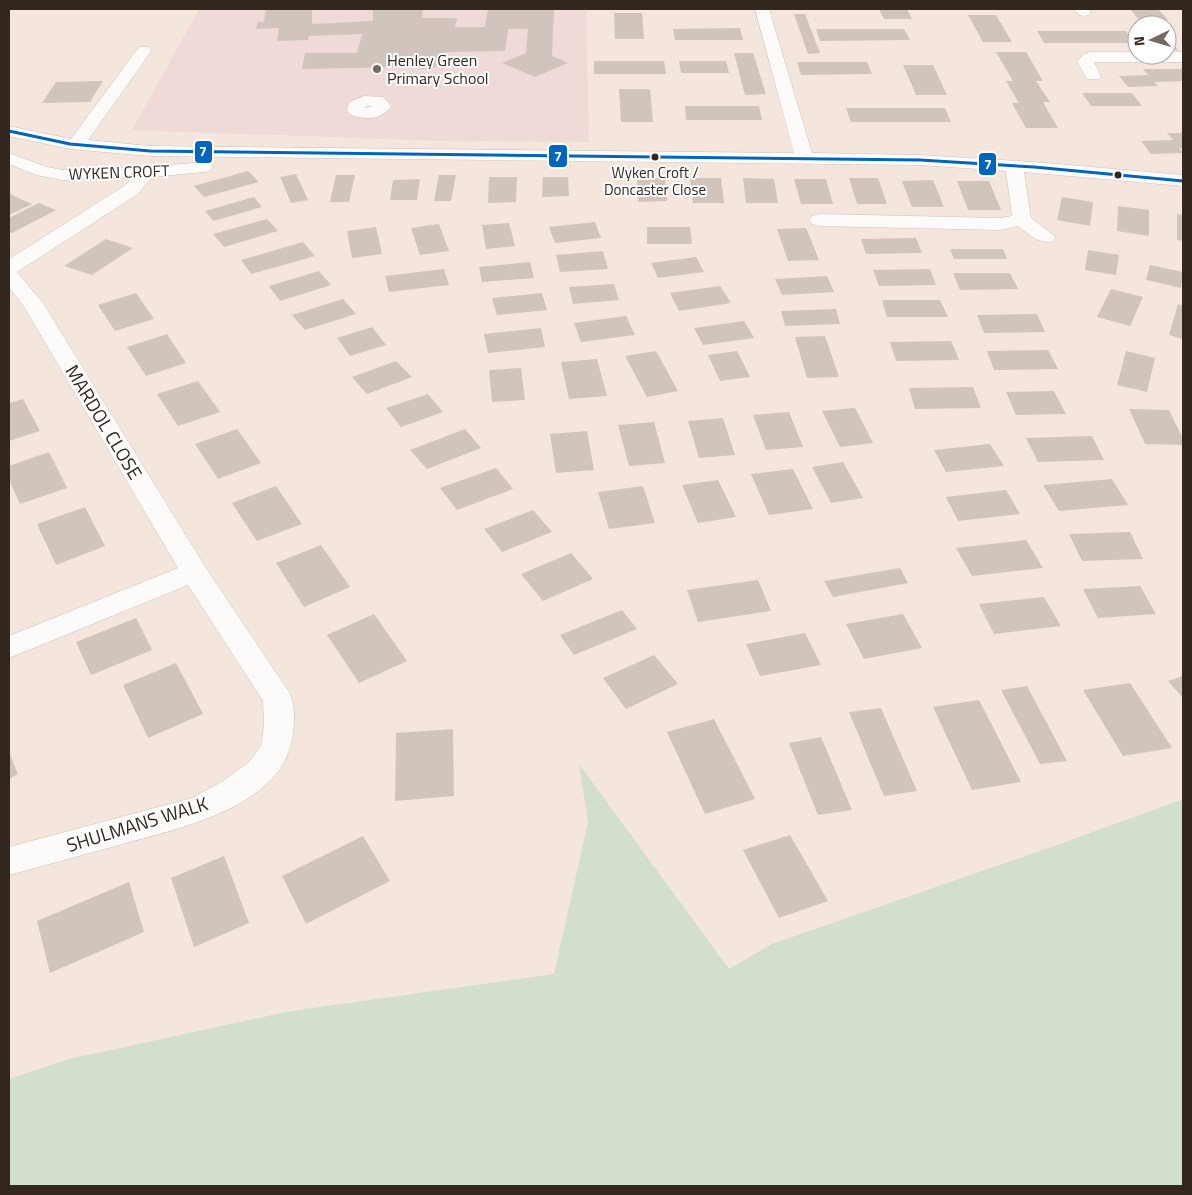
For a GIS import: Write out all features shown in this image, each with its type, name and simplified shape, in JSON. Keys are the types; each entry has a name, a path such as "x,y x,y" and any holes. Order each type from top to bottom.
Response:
{"street":[{"path":"762,9 804,157"},
{"path":"76,144 144,50"},
{"path":"1093,76 1085,62 1090,57 1183,57"},
{"name":"WYKEN CROFT","path":"9,131 32,138 76,144 150,151 226,153 365,121 804,157 920,160 1014,166 1183,181"},
{"name":"WYKEN CROFT","path":"9,158 42,171 62,175 199,168 218,162 226,153"},
{"path":"1014,166 1022,220"},
{"path":"9,268 131,190 147,172"},
{"path":"819,220 1000,224 1022,220 1046,237"},
{"name":"MARDOL CLOSE","path":"9,275 32,303 194,572 278,700 279,724 276,749"},
{"path":"9,647 194,572"},
{"name":"SHULMANS WALK","path":"9,861 200,809 234,790 260,771 276,749"}],"shaded area":[{"name":"Henley Green Primary School","path":"199,9 586,9 589,142 443,141 132,130"}],"green space":[{"path":"579,764 729,969 772,944 1060,844 1183,799 1183,1186 9,1186 9,1079 69,1059 291,1011 554,974 588,822"}],"building":[{"path":"266,9 312,9 312,24 373,21 373,9 423,9 422,18 457,18 455,27 485,27 488,9 554,9 552,56 568,63 535,77 502,63 526,53 528,29 508,29 505,51 445,52 443,61 432,69 421,69 412,64 402,65 401,67 302,69 305,53 357,53 362,34 309,36 308,40 277,41 279,28 256,29 258,22 264,22"},
{"path":"879,9 907,9 912,19 884,19"},
{"path":"1130,9 1158,9 1163,15 1135,15"},
{"path":"614,13 642,13 644,39 615,39"},
{"path":"794,14 805,14 820,53 808,54"},
{"path":"968,15 996,15 1012,42 983,42"},
{"path":"740,28 743,40 675,40 673,29"},
{"path":"816,29 904,29 910,40 820,41"},
{"path":"1037,31 1127,32 1127,43 1044,43"},
{"path":"996,52 1026,52 1043,81 1036,81 1050,102 1043,102 1058,128 1026,128 1012,103 1019,103 1006,81 1013,81"},
{"path":"734,53 753,53 766,94 745,95"},
{"path":"594,61 664,61 666,74 594,74"},
{"path":"679,61 726,61 729,73 681,73"},
{"path":"797,62 867,62 872,74 801,75"},
{"path":"903,65 933,65 947,95 916,95"},
{"path":"1143,69 1183,69 1183,81 1154,82 1158,86 1128,87 1119,76 1148,75"},
{"path":"103,81 90,102 42,103 56,82"},
{"path":"619,89 650,89 653,122 621,122"},
{"path":"1082,93 1132,93 1142,106 1091,106"},
{"path":"685,106 759,106 762,120 686,120"},
{"path":"846,108 945,108 951,122 851,122"},
{"path":"1167,133 1183,133 1183,148 1179,148 1183,153 1151,154 1141,141 1173,140"},
{"path":"248,171 259,182 204,197 194,186"},
{"path":"296,174 308,200 291,203 280,177"},
{"path":"336,175 355,175 349,202 330,202"},
{"path":"439,175 456,175 451,201 434,201"},
{"path":"489,177 517,177 516,202 488,203"},
{"path":"543,177 568,177 569,196 542,197"},
{"path":"637,178 665,178 667,201 638,202"},
{"path":"690,178 721,178 724,203 693,203"},
{"path":"743,178 774,179 778,203 746,203"},
{"path":"849,178 878,178 887,204 857,204"},
{"path":"420,179 417,200 390,200 393,180"},
{"path":"794,179 826,179 833,204 801,204"},
{"path":"933,180 944,207 912,207 902,181"},
{"path":"957,181 989,181 1001,210 968,210"},
{"path":"9,193 16,197 32,204 9,215"},
{"path":"254,197 262,207 213,221 205,211"},
{"path":"1062,197 1093,202 1090,226 1057,220"},
{"path":"39,203 56,210 12,233 9,232 9,218"},
{"path":"1118,206 1149,210 1149,236 1117,231"},
{"path":"1177,214 1183,215 1183,241 1177,240"},
{"path":"267,219 278,231 224,247 213,234"},
{"path":"595,222 601,238 555,243 549,227"},
{"path":"509,223 515,246 486,249 482,225"},
{"path":"439,224 449,251 420,255 411,228"},
{"path":"376,227 382,254 352,258 347,231"},
{"path":"647,227 690,227 692,244 647,244"},
{"path":"806,228 819,260 788,261 777,229"},
{"path":"916,238 922,253 866,254 861,239"},
{"path":"106,239 133,248 92,275 64,266"},
{"path":"303,242 315,256 251,274 241,260"},
{"path":"950,249 1003,249 1007,259 954,259"},
{"path":"1088,250 1119,255 1116,275 1085,270"},
{"path":"603,251 608,269 560,272 556,255"},
{"path":"696,257 704,272 658,278 651,263"},
{"path":"530,262 534,278 482,282 479,267"},
{"path":"1150,265 1183,272 1181,288 1146,280"},
{"path":"444,269 449,285 389,292 385,276"},
{"path":"930,269 936,285 879,286 873,270"},
{"path":"319,271 331,285 280,301 269,286"},
{"path":"953,273 1010,273 1018,289 960,290"},
{"path":"827,276 834,292 782,295 775,279"},
{"path":"614,284 619,300 573,304 569,287"},
{"path":"720,286 731,303 679,311 670,293"},
{"path":"1111,289 1143,297 1130,326 1097,317"},
{"path":"136,293 154,319 115,331 98,305"},
{"path":"542,293 547,310 497,315 492,298"},
{"path":"343,299 356,314 305,330 292,315"},
{"path":"882,300 940,300 948,317 887,317"},
{"path":"1178,304 1183,306 1183,339 1169,335"},
{"path":"836,309 840,324 785,326 781,311"},
{"path":"1037,314 1045,332 984,333 977,315"},
{"path":"626,316 635,335 581,342 574,323"},
{"path":"744,321 754,338 703,345 694,328"},
{"path":"372,327 386,345 350,356 337,338"},
{"path":"541,328 545,347 488,353 484,334"},
{"path":"167,334 186,363 146,376 127,347"},
{"path":"825,336 839,377 807,378 795,337"},
{"path":"951,341 959,360 896,361 890,342"},
{"path":"1048,350 1058,369 994,370 987,351"},
{"path":"656,351 678,391 647,397 625,356"},
{"path":"737,351 750,377 720,381 708,355"},
{"path":"1126,351 1155,358 1147,392 1117,385"},
{"path":"597,359 607,396 569,399 561,362"},
{"path":"396,361 412,377 367,394 352,377"},
{"path":"521,368 525,400 492,402 489,370"},
{"path":"198,381 220,412 178,426 157,394"},
{"path":"973,387 981,408 915,409 909,388"},
{"path":"1054,391 1066,414 1016,415 1006,392"},
{"path":"428,394 443,412 401,427 386,408"},
{"path":"23,399 40,431 9,441 9,403"},
{"path":"855,408 873,443 840,447 822,411"},
{"path":"1129,409 1169,410 1183,439 1183,445 1145,444"},
{"path":"789,412 803,447 766,450 753,415"},
{"path":"723,418 735,455 699,458 688,421"},
{"path":"654,422 665,463 629,466 618,425"},
{"path":"237,429 261,463 218,479 195,444"},
{"path":"465,429 481,448 427,469 410,450"},
{"path":"587,431 594,470 556,473 550,434"},
{"path":"1092,436 1104,460 1038,462 1026,438"},
{"path":"990,444 1004,466 946,472 934,450"},
{"path":"49,452 67,488 20,504 9,479 9,466"},
{"path":"843,462 863,498 831,503 812,467"},
{"path":"496,468 513,489 457,510 440,488"},
{"path":"793,469 813,509 769,515 751,474"},
{"path":"1112,479 1128,505 1059,511 1043,485"},
{"path":"718,480 736,517 698,523 682,485"},
{"path":"276,486 302,524 257,541 232,503"},
{"path":"643,486 655,523 609,529 598,492"},
{"path":"1006,490 1020,514 958,521 946,497"},
{"path":"85,507 105,546 56,565 37,524"},
{"path":"533,510 552,532 502,552 484,529"},
{"path":"1130,532 1143,559 1082,561 1069,534"},
{"path":"1026,540 1043,568 972,576 956,548"},
{"path":"321,545 350,587 304,607 276,563"},
{"path":"571,553 593,579 543,601 521,574"},
{"path":"900,568 908,583 833,597 824,581"},
{"path":"758,580 771,611 698,622 687,590"},
{"path":"1140,586 1156,614 1098,618 1083,589"},
{"path":"1044,597 1061,626 994,634 979,604"},
{"path":"622,610 637,629 574,655 560,635"},
{"path":"374,614 407,661 359,683 327,635"},
{"path":"903,614 922,648 864,659 846,624"},
{"path":"136,618 152,650 91,675 76,642"},
{"path":"805,633 821,665 760,676 746,644"},
{"path":"654,655 678,684 626,709 603,678"},
{"path":"176,663 203,714 148,738 123,685"},
{"path":"1183,676 1183,698 1168,681"},
{"path":"1130,683 1172,748 1123,756 1083,690"},
{"path":"1027,686 1067,761 1040,764 1001,690"},
{"path":"979,700 1021,782 972,790 933,707"},
{"path":"881,708 917,791 884,796 849,712"},
{"path":"714,719 755,799 705,814 667,732"},
{"path":"453,729 454,796 395,801 396,733"},
{"path":"821,737 852,810 818,815 789,743"},
{"path":"9,752 18,774 9,779"},
{"path":"790,835 828,901 779,918 743,850"},
{"path":"363,836 390,881 306,924 282,876"},
{"path":"224,856 249,923 194,947 171,878"},
{"path":"129,882 144,932 50,973 37,921"}],"transit line":[{"name":"7","path":"9,131 70,144 150,151 920,160 1034,167 1183,181"}],"place":[{"name":"Henley Green Primary School","path":"377,69"},
{"name":"Wyken Croft / Doncaster Close","path":"655,157"}]}
